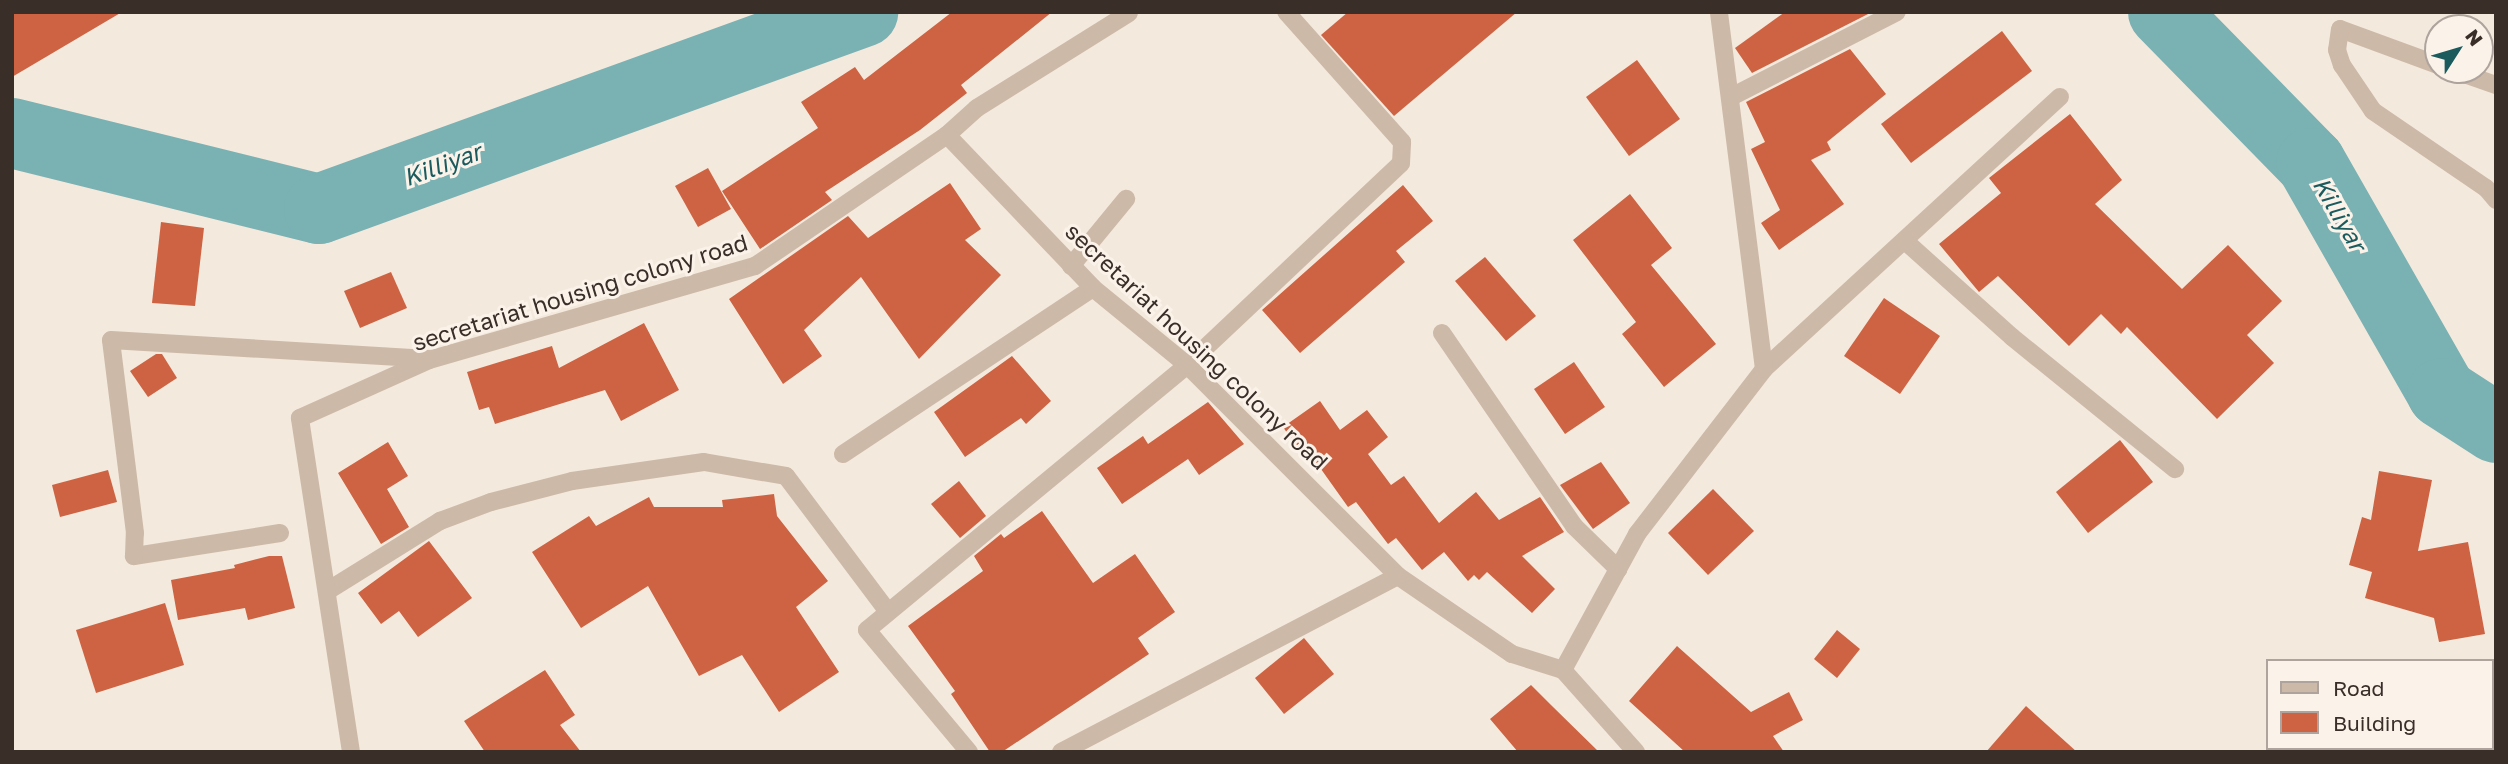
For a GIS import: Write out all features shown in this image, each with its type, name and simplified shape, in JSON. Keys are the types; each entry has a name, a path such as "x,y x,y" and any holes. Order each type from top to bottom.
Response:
{"street":[{"path":"970,752 867,630 1187,365 1401,163 1402,142 1286,12"},
{"path":"1719,12 1764,369"},
{"path":"1731,97 1897,12"},
{"path":"947,135 977,108 1129,13"},
{"path":"2424,60 2340,29 2337,50 2342,65 2373,111 2486,188 2496,200"},
{"path":"1636,752 1563,670 1637,534 1764,369 2060,97"},
{"name":"secretariat housing colony road","path":"351,752 329,590 300,418 429,359 755,267 947,135 1093,288 1187,365 1398,576 1512,654 1563,670"},
{"path":"1071,266 1126,199"},
{"path":"1905,241 2012,337 2175,469"},
{"path":"843,454 1093,288"},
{"path":"1442,333 1573,526 1618,569"},
{"path":"280,533 134,556 135,533 111,340 429,359"},
{"path":"329,590 440,521 491,502 572,481 704,463 786,476 888,612"},
{"path":"1061,752 1398,576"}],"building":[{"path":"12,12 122,12 12,77"},
{"path":"952,12 1052,12 961,85 967,93 920,130 825,192 832,200 760,249 722,191 818,128 801,102 855,67 864,80"},
{"path":"1348,12 1517,12 1394,116 1321,35"},
{"path":"1785,12 1872,12 1752,73 1735,48"},
{"path":"2002,31 2032,71 1911,163 1881,124"},
{"path":"1850,49 1886,94 1827,142 1831,150 1811,160 1844,204 1779,250 1761,223 1780,210 1751,149 1765,142 1746,102"},
{"path":"1637,60 1680,119 1629,156 1586,97"},
{"path":"2070,114 2122,180 2095,204 2182,289 2228,245 2282,301 2247,335 2274,363 2217,419 2127,327 2121,334 2101,314 2069,346 1998,276 1979,292 1939,244 2001,193 1989,178"},
{"path":"708,168 731,209 698,227 675,186"},
{"path":"950,183 981,229 965,240 1001,275 919,359 861,277 804,330 822,356 783,384 729,299 848,216 868,238"},
{"path":"1403,185 1433,221 1396,251 1405,262 1300,353 1262,310"},
{"path":"1630,194 1672,248 1651,265 1716,344 1664,387 1622,334 1636,322 1573,240"},
{"path":"161,222 204,228 195,306 152,303"},
{"path":"1485,257 1536,316 1506,341 1455,281"},
{"path":"391,272 407,308 360,328 344,291"},
{"path":"1884,298 1940,336 1900,394 1844,356"},
{"path":"644,323 679,390 621,421 605,390 495,424 489,407 479,410 467,372 552,346 559,368"},
{"path":"156,354 162,354 177,378 148,397 130,371"},
{"path":"1012,356 1051,401 1026,424 1021,418 965,457 934,412"},
{"path":"1574,362 1605,407 1565,434 1534,389"},
{"path":"1320,401 1340,430 1367,410 1388,437 1368,454 1391,485 1404,476 1439,523 1476,492 1499,520 1540,497 1564,532 1522,556 1555,589 1532,613 1487,572 1479,580 1474,575 1468,581 1444,552 1422,570 1396,538 1388,544 1356,502 1348,507 1311,455 1305,459 1283,427"},
{"path":"1208,402 1244,444 1199,475 1188,459 1122,504 1097,468 1143,436 1148,444"},
{"path":"2120,440 2153,482 2088,533 2056,492"},
{"path":"388,442 408,476 387,489 409,527 381,544 338,473"},
{"path":"1601,462 1630,503 1593,529 1560,485"},
{"path":"108,470 117,502 60,517 52,485"},
{"path":"2379,471 2432,480 2418,551 2468,542 2485,634 2439,642 2434,618 2365,598 2372,572 2349,565 2362,517 2371,520"},
{"path":"959,481 986,516 960,538 931,504"},
{"path":"1713,489 1754,531 1708,575 1668,533"},
{"path":"774,494 777,516 828,581 796,607 839,672 779,712 742,655 699,676 648,586 581,628 532,552 589,516 596,526 649,497 654,507 723,507 722,500"},
{"path":"1042,511 1093,583 1135,554 1175,612 1138,638 1149,654 1002,752 990,752 951,694 955,691 908,626 983,571 974,556 1001,534 1004,538"},
{"path":"429,541 472,598 418,637 399,611 381,624 358,593"},
{"path":"269,556 282,556 295,608 248,620 245,608 178,620 171,580 235,568 234,565"},
{"path":"165,603 184,665 96,693 76,630"},
{"path":"1837,630 1860,649 1837,678 1814,659"},
{"path":"1304,638 1334,674 1284,714 1255,678"},
{"path":"1677,646 1751,712 1789,692 1803,720 1773,736 1784,752 1685,752 1629,701"},
{"path":"545,670 575,715 560,725 581,752 485,752 464,721"},
{"path":"1531,685 1599,752 1518,752 1490,719"},
{"path":"2026,706 2077,752 1986,752"}],"waterway":[{"name":"Killiyar","path":"12,133 319,209 863,12"},
{"name":"Killiyar","path":"2163,12 2311,163 2442,393 2496,428"}]}
